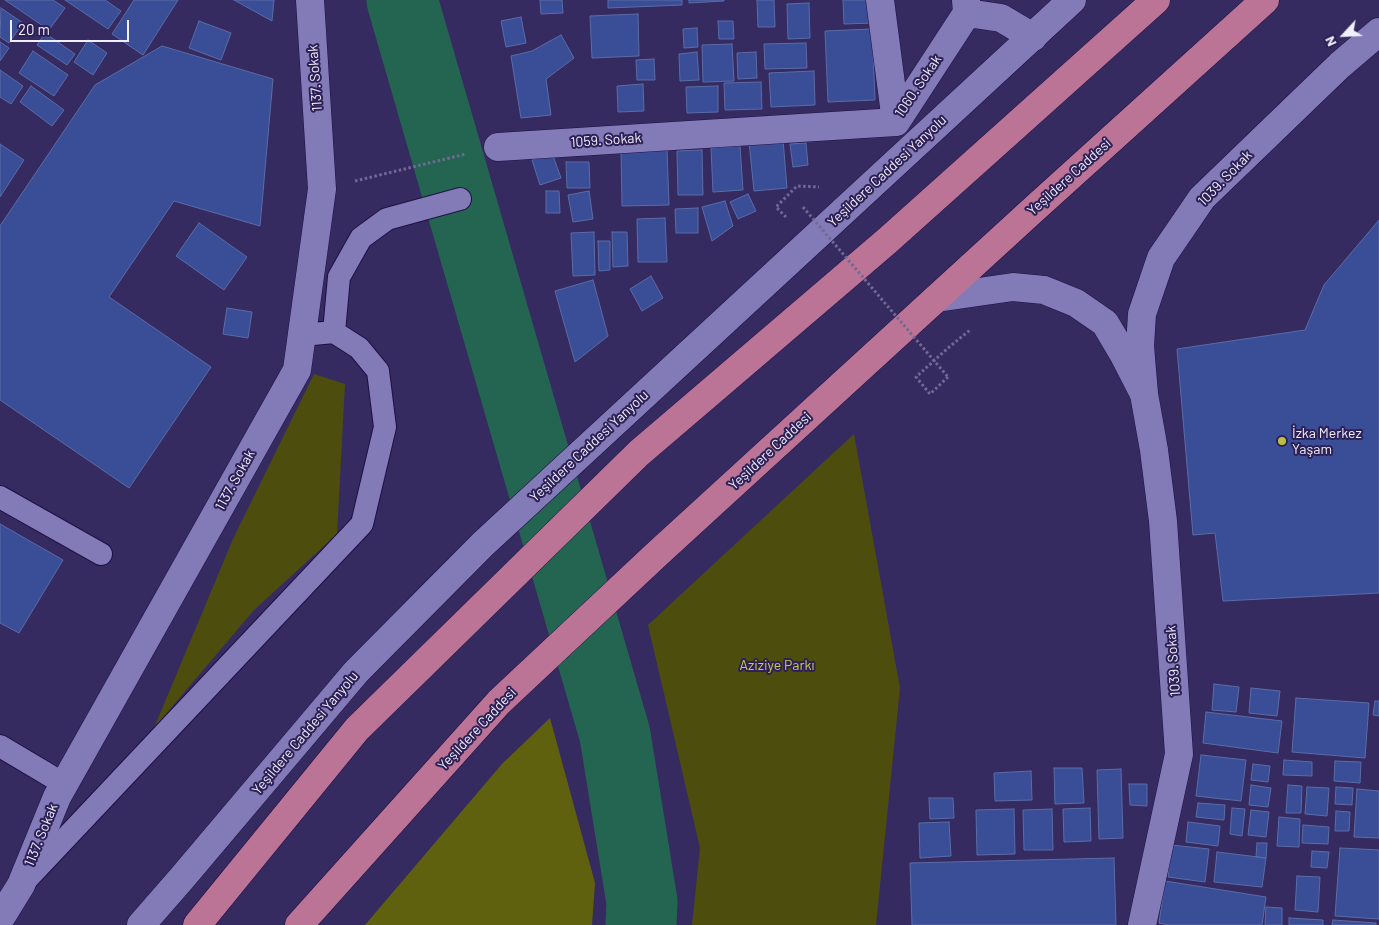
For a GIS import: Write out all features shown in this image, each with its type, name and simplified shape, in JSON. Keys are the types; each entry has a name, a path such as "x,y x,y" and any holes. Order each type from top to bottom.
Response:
{"highway":[{"path":"197,925 357,729 640,453 887,241 1156,0"},
{"name":"Yeşildere Caddesi","path":"300,925 499,702 657,554 1265,0"}],"street":[{"name":"1137. Sokak","path":"0,919 21,885 64,784 297,370 322,190 310,0"},
{"name":"1060. Sokak","path":"880,0 896,122"},
{"name":"Yeşildere Caddesi Yanyolu","path":"141,925 356,672 484,544 1072,0"},
{"name":"1060. Sokak","path":"896,122 966,6"},
{"path":"966,6 1001,18 1033,37"},
{"name":"1039. Sokak","path":"1142,925 1179,754 1163,521 1154,450 1144,394 1140,346 1142,314 1161,258 1202,198 1340,65 1379,32"},
{"name":"1059. Sokak","path":"498,147 896,122"},
{"name":"1039. Sokak","path":"937,298 1013,287 1044,290 1076,303 1105,323 1144,394"},
{"path":"1105,323 1142,314"}],"lane":[{"path":"334,332 339,277 362,238 387,219 460,198"},
{"path":"21,885 362,524 384,427 378,371 359,348 334,332 302,335"},
{"path":"0,497 101,554"},
{"path":"0,746 64,784"}],"path":[{"path":"322,190 498,147"},
{"path":"790,220 776,207 797,186"},
{"path":"803,207 948,377 930,394 916,378 948,348"}],"green space":[{"path":"314,374 345,384 337,534 254,610 154,728 233,539"},
{"name":"Aziziye Parkı","path":"854,434 900,688 876,925 692,925 700,848 648,625"}],"shaded area":[{"path":"550,718 595,883 592,925 365,925 502,764"}],"building":[{"path":"5,0 53,0 65,8 49,30"},
{"path":"65,0 105,0 121,11 108,29"},
{"path":"134,0 178,0 143,55 112,34"},
{"path":"234,0 274,0 272,21"},
{"path":"540,0 562,0 563,13 541,14"},
{"path":"608,0 682,0 682,5 608,8"},
{"path":"689,0 724,0 724,1 689,3"},
{"path":"757,0 774,0 775,27 758,27"},
{"path":"843,0 872,0 873,23 844,24"},
{"path":"809,3 810,38 788,39 787,4"},
{"path":"1,8 23,23 9,43 0,37"},
{"path":"638,14 639,56 592,58 590,16"},
{"path":"521,17 526,43 506,47 501,21"},
{"path":"199,21 231,33 221,60 189,48"},
{"path":"718,21 733,21 734,39 719,39"},
{"path":"697,28 698,47 684,48 683,29"},
{"path":"872,29 875,100 828,102 825,31"},
{"path":"45,33 75,54 67,65 37,45"},
{"path":"561,35 574,58 546,79 551,115 521,118 511,56 532,51"},
{"path":"88,40 107,53 93,75 74,62"},
{"path":"0,42 9,48 0,61"},
{"path":"806,43 807,68 765,69 764,44"},
{"path":"732,44 734,81 703,82 702,45"},
{"path":"162,46 273,79 260,226 174,201 109,297 211,367 129,488 0,400 0,226 95,85"},
{"path":"33,51 68,75 54,96 19,73"},
{"path":"697,52 699,80 680,81 679,54"},
{"path":"756,52 757,78 738,79 737,53"},
{"path":"654,59 655,80 637,80 636,60"},
{"path":"0,70 23,86 11,104 0,97"},
{"path":"814,71 815,105 771,107 769,73"},
{"path":"761,82 762,109 725,110 724,83"},
{"path":"643,84 644,111 618,112 617,86"},
{"path":"31,86 64,110 52,126 20,102"},
{"path":"718,86 718,112 687,113 686,87"},
{"path":"783,139 787,188 754,191 749,142"},
{"path":"806,143 808,165 793,167 790,144"},
{"path":"0,144 24,160 0,197"},
{"path":"740,146 743,190 713,192 711,148"},
{"path":"667,149 669,205 622,206 621,150"},
{"path":"702,150 703,195 678,195 677,151"},
{"path":"552,153 561,178 540,185 532,160"},
{"path":"566,162 589,162 590,188 567,188"},
{"path":"546,191 559,191 560,213 546,213"},
{"path":"589,191 593,219 573,222 568,195"},
{"path":"748,194 756,211 738,219 730,202"},
{"path":"725,201 733,226 712,241 702,207"},
{"path":"698,208 698,233 676,233 675,209"},
{"path":"665,218 667,262 638,262 637,219"},
{"name":"İzka Merkez Yaşam","path":"1379,220 1379,593 1223,601 1215,533 1193,535 1177,349 1305,330 1324,285"},
{"path":"199,223 247,257 224,290 176,256"},
{"path":"594,232 595,275 573,276 571,233"},
{"path":"612,232 627,232 628,266 613,267"},
{"path":"598,241 610,241 610,270 599,271"},
{"path":"651,276 663,298 642,311 630,289"},
{"path":"593,280 608,336 575,362 555,291"},
{"path":"227,308 252,312 248,338 223,334"},
{"path":"0,524 63,560 19,633 0,623"},
{"path":"1214,684 1239,687 1236,712 1212,710"},
{"path":"1251,688 1280,691 1277,716 1249,713"},
{"path":"1296,698 1369,703 1365,758 1292,752"},
{"path":"1375,701 1379,701 1379,716 1373,715"},
{"path":"1206,712 1282,721 1278,753 1203,743"},
{"path":"1201,755 1246,760 1241,801 1196,796"},
{"path":"1284,760 1312,762 1312,776 1283,775"},
{"path":"1335,761 1361,762 1360,783 1334,781"},
{"path":"1253,764 1270,766 1268,782 1251,780"},
{"path":"1054,768 1082,768 1084,803 1055,804"},
{"path":"1121,769 1123,838 1099,839 1097,770"},
{"path":"1031,771 1032,800 995,801 994,773"},
{"path":"1129,784 1147,784 1147,806 1130,805"},
{"path":"1251,785 1271,788 1268,807 1249,805"},
{"path":"1288,785 1302,786 1301,813 1286,813"},
{"path":"1307,787 1329,788 1327,816 1305,814"},
{"path":"1336,787 1353,788 1352,805 1335,804"},
{"path":"1357,789 1379,791 1379,838 1354,837"},
{"path":"929,798 953,798 954,818 930,819"},
{"path":"1198,803 1225,805 1224,820 1196,817"},
{"path":"1090,808 1091,841 1064,842 1063,809"},
{"path":"1232,808 1245,809 1242,836 1230,834"},
{"path":"1014,809 1015,854 977,855 976,810"},
{"path":"1052,809 1053,850 1024,850 1023,810"},
{"path":"1251,810 1269,812 1266,837 1248,835"},
{"path":"1336,811 1350,812 1349,831 1335,831"},
{"path":"1279,817 1300,819 1299,847 1277,846"},
{"path":"949,822 951,856 920,858 919,823"},
{"path":"1188,822 1220,826 1218,846 1186,842"},
{"path":"1303,825 1329,827 1328,844 1302,843"},
{"path":"1257,843 1267,843 1266,858 1256,857"},
{"path":"1171,845 1209,849 1205,882 1168,877"},
{"path":"1340,848 1379,850 1379,919 1335,916"},
{"path":"1312,851 1329,852 1327,868 1311,867"},
{"path":"1217,852 1266,858 1262,887 1214,882"},
{"path":"1114,858 1116,925 912,925 910,863"},
{"path":"1297,876 1320,877 1318,912 1295,910"},
{"path":"1165,881 1266,897 1262,925 1168,925 1159,923"},
{"path":"1266,907 1282,908 1282,925 1265,925"},
{"path":"1289,918 1323,920 1323,925 1289,925"},
{"path":"1333,920 1376,923 1376,925 1332,925"}],"waterway":[{"path":"402,0 615,735 642,902 641,925"}],"place":[{"name":"İzka Merkez Yaşam","path":"1282,441"}]}
